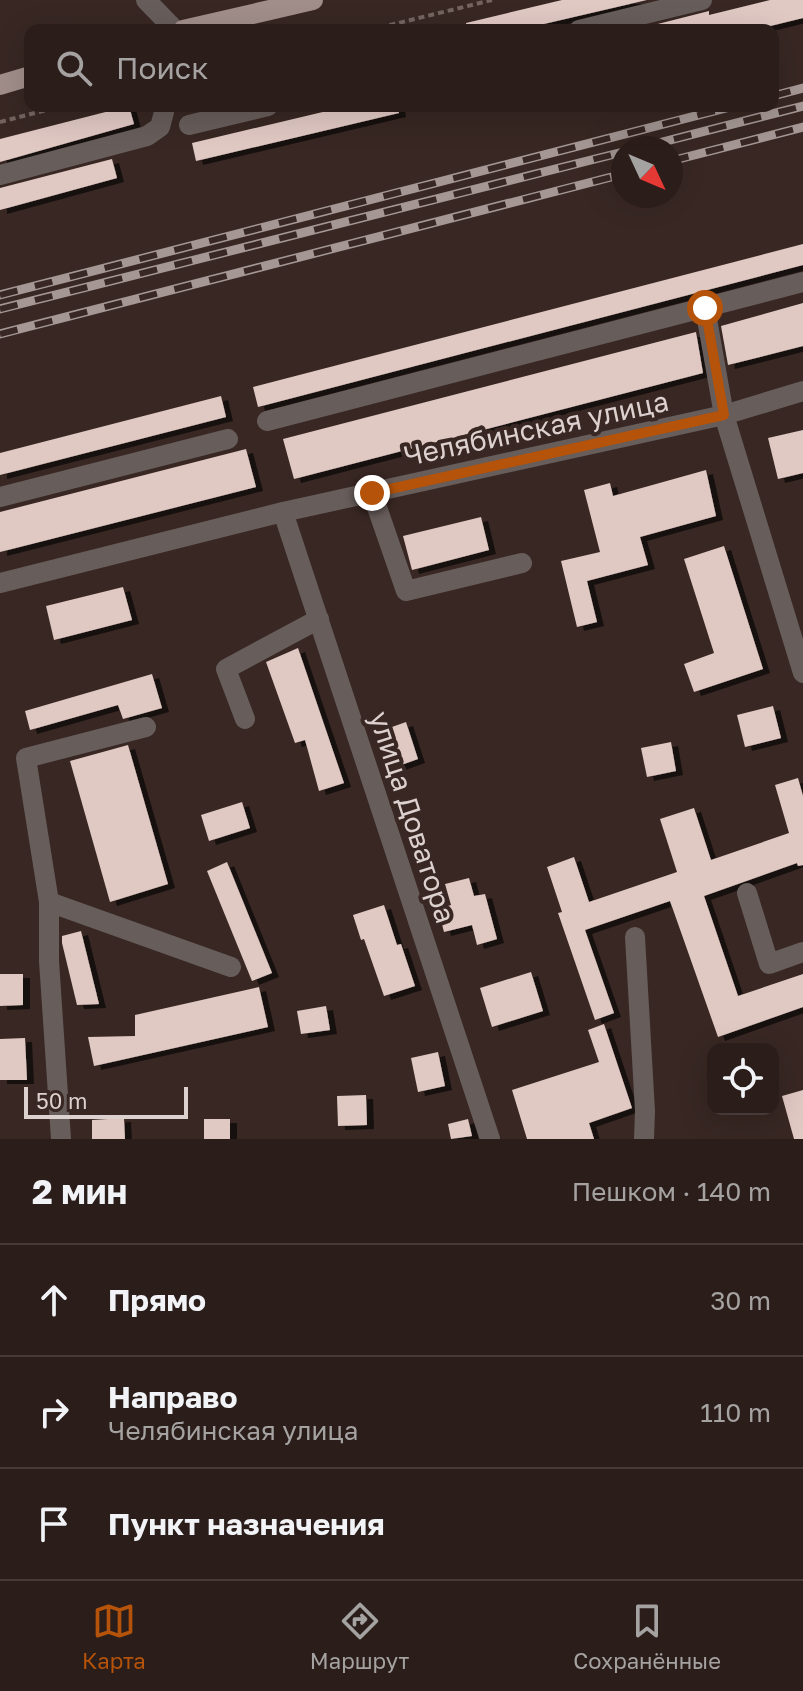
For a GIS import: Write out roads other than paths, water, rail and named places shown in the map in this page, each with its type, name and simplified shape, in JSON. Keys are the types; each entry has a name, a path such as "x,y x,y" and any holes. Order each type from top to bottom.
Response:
{"main road":[{"path":"209,24 313,0"},
{"path":"0,85 24,78"}],"street":[{"path":"146,0 169,24"},
{"path":"604,24 702,0"},
{"path":"0,175 147,136 160,127 164,112"},
{"path":"189,125 243,112"},
{"path":"267,421 803,282"},
{"path":"705,308 724,415 803,673"},
{"name":"Челябинская улица","path":"0,583 283,512 724,415 803,391"},
{"path":"0,497 228,439"},
{"path":"372,493 406,591 522,563"},
{"name":"улица Доватора","path":"283,512 490,1139"},
{"path":"245,719 226,669 319,619"},
{"path":"61,1139 49,961 49,902 26,758 146,727"},
{"path":"747,893 769,964 803,952"},
{"path":"49,902 231,967"},
{"path":"635,937 644,1139"}],"railway":[{"path":"779,94 803,88"},
{"path":"683,137 803,106"},
{"path":"0,295 711,112"},
{"path":"683,158 803,127"},
{"path":"0,309 611,155"},
{"path":"0,334 611,177"}]}
